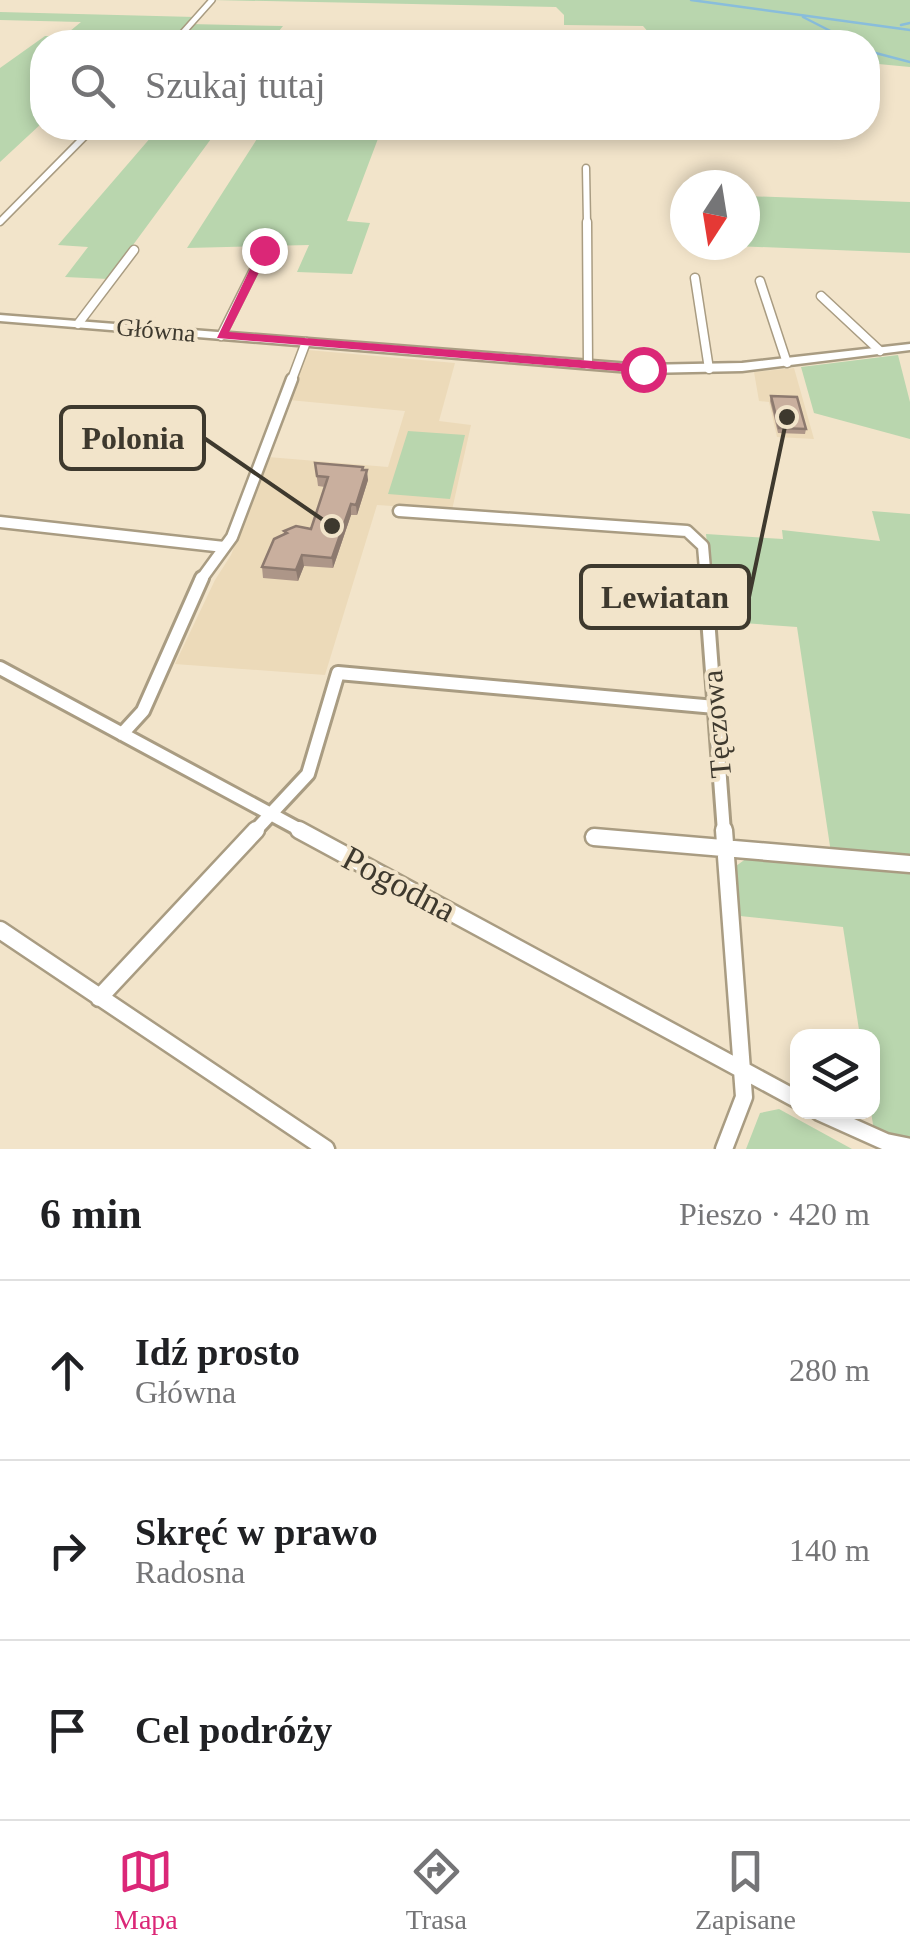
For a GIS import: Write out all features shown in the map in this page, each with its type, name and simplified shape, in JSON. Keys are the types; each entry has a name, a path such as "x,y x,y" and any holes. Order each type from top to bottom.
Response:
{"street":[{"path":"189,30 212,0"},
{"path":"0,222 81,140"},
{"path":"586,168 588,366"},
{"path":"78,324 134,250"},
{"path":"221,336 264,250"},
{"path":"695,278 710,369"},
{"path":"760,281 787,363"},
{"path":"822,296 880,351"},
{"name":"Główna","path":"0,318 588,366 710,369 908,350"},
{"path":"122,734 142,712 194,589 232,537 306,342"},
{"name":"Tęczowa","path":"399,512 687,531 703,546 744,1097 724,1149"},
{"path":"0,522 224,548"},
{"name":"Pogodna","path":"0,668 790,1096"},
{"path":"100,998 308,774 338,673 714,707"},
{"path":"594,837 910,864"},
{"path":"0,930 326,1149"},
{"path":"835,1119 886,1142 910,1147"}],"shaded area":[{"path":"308,350 455,363 439,421 471,425 452,510 377,505 325,675 175,664 231,555 268,457 388,467 405,411 289,400"},
{"path":"794,368 814,439 777,437 769,402 759,401 754,372"}],"green space":[{"path":"213,0 910,0 910,67 880,64 880,30 646,30 643,26 564,25 564,15 556,7"},
{"path":"0,12 195,17 190,24 283,26 280,30 71,30 81,22 0,20"},
{"path":"30,47 30,134 0,162 0,68"},
{"path":"149,140 210,140 108,279 65,277 88,247 58,245"},
{"path":"256,140 377,140 347,221 370,223 352,274 297,272 309,245 187,248"},
{"path":"760,197 910,202 910,253 760,247"},
{"path":"898,355 910,402 910,439 814,413 801,367"},
{"path":"408,431 465,435 450,499 388,494"},
{"path":"872,511 910,514 910,1149 877,1149 872,1119 880,1119 880,1029 859,1029 843,927 740,916 736,866 747,858 833,866 797,627 715,621 706,534 783,539 782,530 880,541"},
{"path":"779,1109 790,1119 797,1119 852,1149 746,1149 760,1113"}],"building":[{"path":"771,396 797,397 806,429 779,428"},
{"path":"315,463 367,470 332,558 302,555 296,570 262,567 274,539 287,533 284,531 296,526 311,529 328,477 317,476"}],"waterway":[{"path":"691,0 910,30"},
{"path":"803,17 828,30"},
{"path":"901,25 910,23"},
{"path":"880,54 910,62"}],"place":[{"name":"Lewiatan","path":"787,417"},
{"name":"Polonia","path":"332,526"}],"route":[{"path":"264,250 221,336 643,369"}]}
